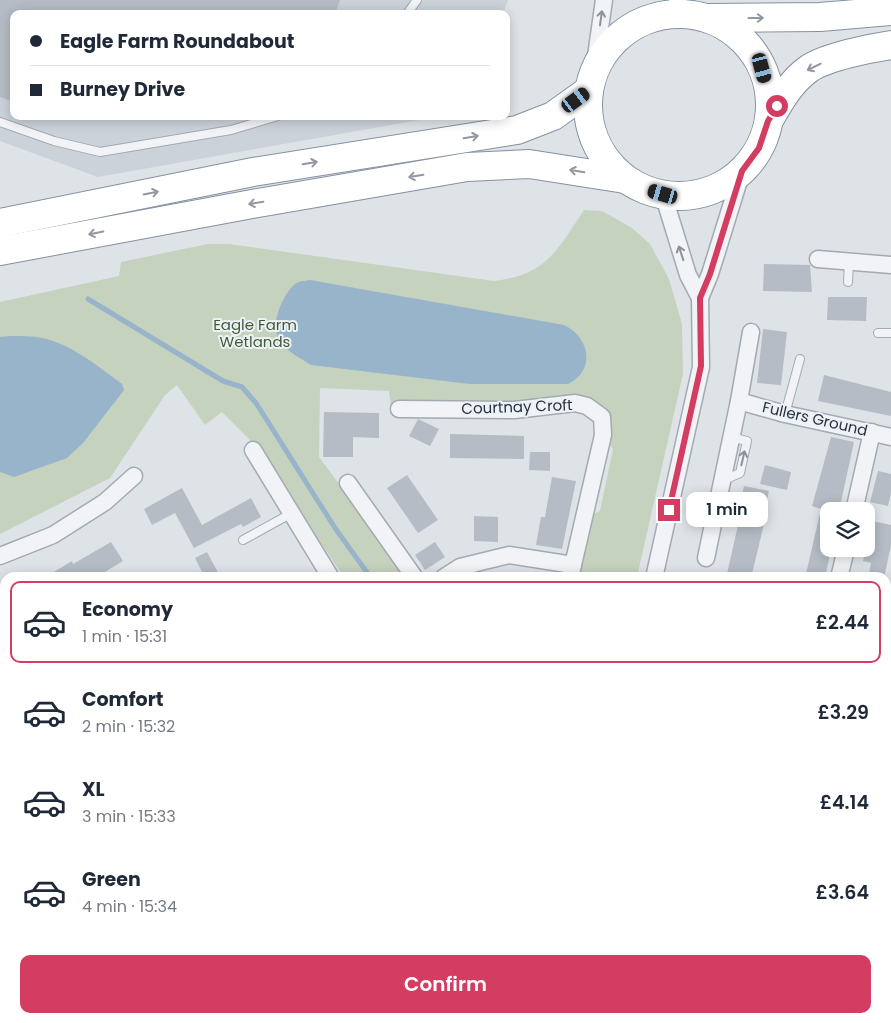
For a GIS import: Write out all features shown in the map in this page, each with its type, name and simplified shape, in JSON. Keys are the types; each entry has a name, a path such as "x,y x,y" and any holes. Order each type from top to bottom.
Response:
{"highway":[{"path":"690,11 727,27 748,45 762,68 770,94 768,121"},
{"path":"0,223 253,172 517,130 553,116 591,81 609,46 630,27 657,16 690,11 820,18 891,11"},
{"path":"591,81 588,116 594,140 607,161 625,179 643,189 663,194 691,195 718,187 742,171 759,148 768,121 786,91 810,68 860,50 891,45"},
{"path":"0,251 252,204 466,167 529,164 625,179"}],"street":[{"path":"591,81 604,0"},
{"path":"655,572 701,366 700,298 710,274 742,171"},
{"path":"663,194 688,276 700,298"},
{"path":"818,259 891,265"},
{"path":"706,558 739,401 750,332"},
{"name":"Fullers Ground","path":"739,401 786,414 891,437"},
{"name":"Courtnay Croft","path":"398,409 515,410 575,403 587,406 602,417 603,434 571,571 509,555 460,567 452,572"},
{"path":"856,502 872,432"},
{"path":"253,450 327,572"},
{"path":"0,556 54,536 106,502 134,476"},
{"path":"348,483 411,572"},
{"path":"840,572 844,557"}],"lane":[{"path":"410,10 418,0"},
{"path":"0,122 54,141 100,152 231,130 265,120"},
{"path":"848,282 849,263"},
{"path":"878,333 891,333"},
{"path":"786,414 800,359"},
{"path":"243,540 292,513"}],"shaded area":[{"path":"0,0 508,0 504,10 10,10 10,120 419,120 98,177 0,141"}],"green space":[{"name":"Eagle Farm Wetlands","path":"584,210 602,211 632,228 650,244 669,279 682,324 683,374 638,572 579,572 577,568 591,515 600,511 613,449 607,441 610,412 590,415 577,412 484,418 392,416 389,391 320,388 319,457 404,572 341,572 249,439 222,412 205,425 177,385 165,395 110,478 0,534 0,302 119,276 121,262 208,244 229,244 494,281 512,278 538,267 548,259 566,238"}],"water":[{"path":"310,280 564,325 580,337 586,354 586,363 583,371 577,378 568,384 470,384 311,365 283,345 277,335 276,327 278,311 290,289 298,282"},
{"path":"0,337 42,338 64,345 84,356 122,384 124,390 83,443 67,458 14,477 0,472"}],"building":[{"path":"0,0 340,0 336,10 10,10 10,101 0,97"},
{"path":"764,264 810,265 812,292 763,291"},
{"path":"828,297 867,297 866,321 827,320"},
{"path":"763,329 787,332 781,385 757,383"},
{"path":"824,375 891,392 891,416 818,401"},
{"path":"324,412 379,413 379,438 353,437 353,457 323,457"},
{"path":"418,419 439,429 430,446 409,436"},
{"path":"450,434 524,436 524,459 450,458"},
{"path":"831,437 854,442 841,502 820,502 820,509 812,506"},
{"path":"530,452 550,452 550,471 529,470"},
{"path":"765,465 791,472 787,490 760,484"},
{"path":"878,471 891,474 891,493 888,506 870,502"},
{"path":"407,475 438,520 418,533 387,488"},
{"path":"552,477 576,481 562,549 536,545 541,517 545,517"},
{"path":"744,486 769,491 762,523 764,524 752,572 727,572 741,512 738,512"},
{"path":"182,488 202,525 251,498 261,517 243,527 241,524 194,548 175,513 152,525 144,509"},
{"path":"820,513 820,557 829,557 826,572 806,572"},
{"path":"474,516 498,517 498,542 474,541"},
{"path":"875,522 891,525 891,545 885,572 869,572 871,563 863,561 864,557 875,557"},
{"path":"111,542 123,561 105,572 54,572 72,561 73,564"},
{"path":"435,542 445,557 425,570 415,555"},
{"path":"207,552 218,572 202,572 195,558"}],"waterway":[{"path":"88,299 223,381 242,387 256,403 335,528 367,572"}],"route":[{"path":"669,510 701,366 700,298 710,274 742,171 759,148 768,121 777,106"}]}
